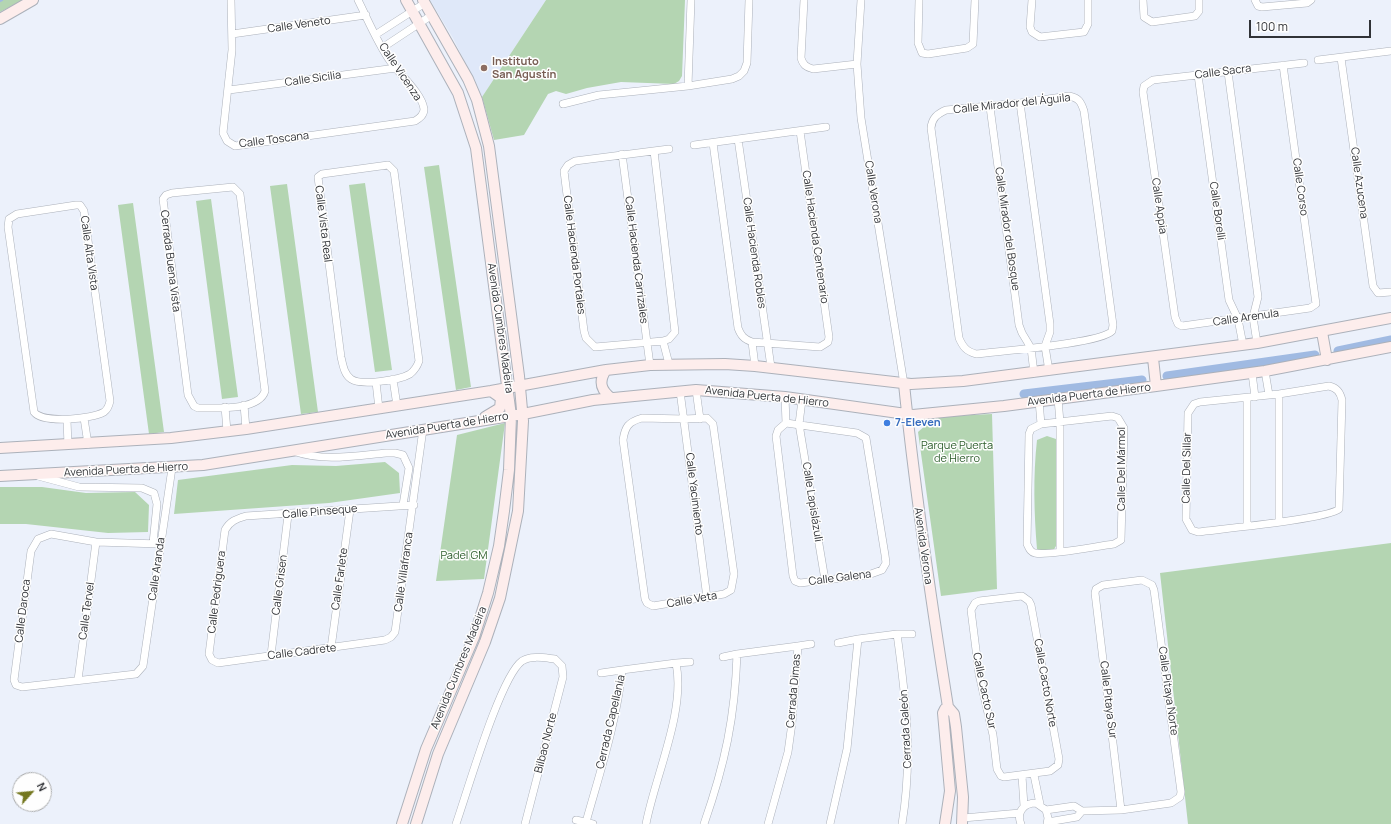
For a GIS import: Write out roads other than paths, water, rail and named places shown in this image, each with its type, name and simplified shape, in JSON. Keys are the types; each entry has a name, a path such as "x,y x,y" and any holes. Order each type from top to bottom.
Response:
{"street":[{"path":"0,19 33,0"},
{"name":"Calle Toscana","path":"231,0 232,34 229,90 223,133 227,141 235,146 415,121"},
{"name":"Calle Vicenza","path":"358,0 382,48 396,68 409,82 424,109 421,118 415,121"},
{"name":"Avenida Cumbres Madeira","path":"402,824 426,748 474,637 488,593 499,546 504,511 509,470 511,416 476,148 458,93 406,0"},
{"path":"688,86 691,0"},
{"path":"563,104 599,95 688,86 732,79 739,76 744,71 747,64 749,0"},
{"path":"804,0 801,58 803,64 807,68 813,69 857,64"},
{"name":"Calle Verona","path":"861,0 857,64 861,118 904,384"},
{"path":"919,0 918,43 922,53 928,54 967,48 973,44 975,0"},
{"path":"1032,0 1030,27 1032,32 1040,37 1084,32 1088,24 1088,0"},
{"path":"1143,0 1144,18 1152,22 1196,16 1199,11 1199,0"},
{"path":"1255,0 1258,6 1262,7 1307,3 1311,0"},
{"path":"375,35 424,1"},
{"name":"Avenida Cumbres Madeira","path":"416,824 438,754 485,642 500,598 518,511 523,414 521,386 489,146 477,100 468,78 424,1"},
{"name":"Calle Veneto","path":"232,34 366,15"},
{"path":"382,48 432,15"},
{"path":"1318,60 1391,50"},
{"name":"Calle Azucena","path":"1341,58 1373,286 1378,293 1391,292"},
{"name":"Calle Sacra","path":"1144,86 1153,80 1304,63"},
{"name":"Calle Corso","path":"1283,65 1316,301 1313,307"},
{"name":"Calle Sicilia","path":"229,90 396,68"},
{"path":"1228,72 1258,297 1253,317 1257,343"},
{"name":"Calle Borelli","path":"1198,75 1229,300 1238,319 1243,345"},
{"name":"Calle Appia","path":"1144,86 1144,100 1175,317 1178,324"},
{"name":"Calle Mirador del Águila","path":"1069,96 1082,102 1086,118 1113,325 1112,331 1103,337 1031,348 976,354 969,352 963,347 959,338 931,128 932,120 938,114 946,110 1020,103 1069,96"},
{"path":"1020,103 1050,324 1050,332 1045,346 1049,371"},
{"name":"Calle Mirador del Bosque","path":"990,107 1020,325 1022,333 1031,348"},
{"path":"694,145 826,127"},
{"name":"Calle Hacienda Centenario","path":"768,343 820,347 828,342 829,337 800,131"},
{"name":"Calle Hacienda Robles","path":"738,139 771,367"},
{"path":"713,143 738,328 740,335 745,340 768,343"},
{"path":"622,154 669,149"},
{"path":"646,342 664,341 673,335 675,326 654,151"},
{"name":"Calle Hacienda Portales","path":"622,154 575,160 568,165 564,171 580,301 584,331 586,338 591,344 603,347 646,342"},
{"name":"Calle Hacienda Carrizales","path":"622,154 650,365"},
{"name":"Calle Vista Real","path":"388,165 394,171 419,361 416,369 409,374 393,379 376,382 358,382 352,380 346,373 340,357 317,180 322,174 388,165"},
{"name":"Cerrada Buena Vista","path":"233,186 240,194 265,391 263,397 259,401 244,405 224,407 198,408 194,406 188,395 163,204 166,196 172,193 233,186"},
{"name":"Calle Alta Vista","path":"76,205 80,206 84,211 110,401 108,408 103,412 84,418 67,420 40,417 34,412 8,226 9,219 17,214 76,205"},
{"name":"Calle Arenula","path":"1178,324 1182,326 1238,319 1313,307"},
{"path":"0,448 171,438 246,429 491,391 606,370 650,365 669,364 771,367 904,384 963,381 1152,358 1257,343 1391,318"},
{"path":"1322,332 1327,360"},
{"path":"664,341 669,364"},
{"path":"752,342 755,366"},
{"name":"Avenida Puerta de Hierro","path":"0,476 172,468 202,465 511,416 593,400 680,391 696,390 785,397 907,415 1058,399 1266,371 1391,347"},
{"path":"1031,348 1034,373"},
{"path":"1152,358 1156,386"},
{"path":"606,370 602,376 601,386 605,393 611,398"},
{"path":"1266,371 1269,395"},
{"path":"1252,372 1255,397"},
{"path":"588,374 596,387 596,396 593,400"},
{"path":"393,379 397,406"},
{"path":"376,382 379,409"},
{"name":"Avenida Verona","path":"904,384 925,559 948,708 954,714 956,727 963,797 962,821"},
{"name":"Calle Del Sillar","path":"1329,386 1336,388 1340,393 1342,400 1340,504 1335,512 1280,522 1198,532 1192,530 1186,519 1188,413 1190,408 1200,402 1279,394 1329,386"},
{"path":"696,390 700,419"},
{"path":"474,422 494,413 500,408 501,398 491,391"},
{"name":"Calle Yacimiento","path":"680,391 708,598"},
{"path":"1279,394 1280,522"},
{"path":"785,397 786,423"},
{"path":"1247,398 1248,525"},
{"path":"1058,399 1060,422 1060,551"},
{"name":"Calle Lapislázuli","path":"802,400 799,424 825,580"},
{"path":"1039,401 1041,424"},
{"path":"244,405 246,429"},
{"path":"224,407 227,431"},
{"name":"Calle Del Mármol","path":"1112,416 1118,418 1124,428 1121,540 1114,544 1036,554 1032,552 1028,544 1029,434 1031,429 1041,424 1060,422 1112,416"},
{"path":"84,418 88,444"},
{"name":"Calle Veta","path":"642,418 700,419 707,418 713,424 734,574 731,590 724,594 708,598 653,606 647,604 623,440 627,425 632,421 642,418"},
{"path":"67,420 68,445"},
{"name":"Calle Galena","path":"786,423 799,424 857,432 862,434 868,444 886,563 882,570 877,574 800,583 795,580 793,576 776,436 778,430 786,423"},
{"name":"Calle Villafranca","path":"391,637 395,632 414,505 423,429"},
{"path":"292,451 309,457 320,458 386,453 403,455 409,468 403,505"},
{"name":"Calle Aranda","path":"78,680 136,674 143,666 157,543 172,468"},
{"name":"Calle Aranda","path":"35,475 79,487 142,488 154,493 157,504 157,543"},
{"name":"Calle Pinseque","path":"229,523 236,518 246,516 288,515 414,505"},
{"name":"Calle Farlete","path":"331,648 350,510"},
{"name":"Calle Grisen","path":"272,655 288,515"},
{"name":"Calle Pedriguera","path":"212,660 209,654 225,530 229,523"},
{"name":"Calle Daroca","path":"78,680 22,687 16,685 14,680 31,550 38,539 51,534 96,542"},
{"path":"96,542 157,543"},
{"name":"Calle Tervel","path":"78,680 96,542"},
{"name":"Calle Pitaya Norte","path":"1096,589 1103,585 1142,580 1148,581 1154,590 1181,792 1176,801 1121,810"},
{"name":"Calle Pitaya Sur","path":"1096,589 1095,597 1121,810"},
{"name":"Calle Cacto Norte","path":"972,606 979,601 1022,596 1026,598 1031,605 1059,759 1055,769 1034,774"},
{"name":"Calle Cacto Sur","path":"972,606 971,616 979,674 994,735 997,769 1001,776 1004,777 1022,776"},
{"path":"838,643 897,634 912,634"},
{"name":"Cerrada Galeón","path":"897,634 907,707 909,744 908,772 902,824"},
{"name":"Calle Cadrete","path":"212,660 218,663 385,640 391,637"},
{"path":"830,824 847,749 858,639"},
{"path":"798,646 811,644"},
{"name":"Cerrada Dimas","path":"723,657 798,646 792,723 788,752 768,824"},
{"path":"704,824 717,786 731,729 736,697 737,654"},
{"name":"Bilbao Norte","path":"456,824 484,737 503,692 517,666 530,658 551,658 559,662 563,670 563,677 525,824"},
{"name":"Cerrada Capellania","path":"586,822 620,692 622,670 690,662"},
{"path":"646,824 670,732 679,676 676,663"},
{"path":"601,673 622,670"},
{"name":"Avenida Verona","path":"945,824 950,791 943,712 948,708"},
{"path":"1021,824 1020,813 1024,806 1022,776 1034,774 1040,804 1046,810 1047,823 1077,817 1082,811"},
{"path":"1024,806 1032,803 1040,804"},
{"path":"1046,810 1074,806 1082,811 1121,810"},
{"path":"962,821 1020,813"},
{"path":"576,820 594,824"}],"waterway":[{"path":"1338,351 1391,340"},
{"path":"1167,376 1315,355"},
{"path":"1024,394 1142,380"}],"place":[{"name":"Instituto San Agustín","path":"484,68"},
{"name":"7-Eleven","path":"887,423"}],"park label":[{"name":"Parque Puerta de Hierro","path":"957,452"},
{"name":"Padel GM","path":"464,556"}]}
